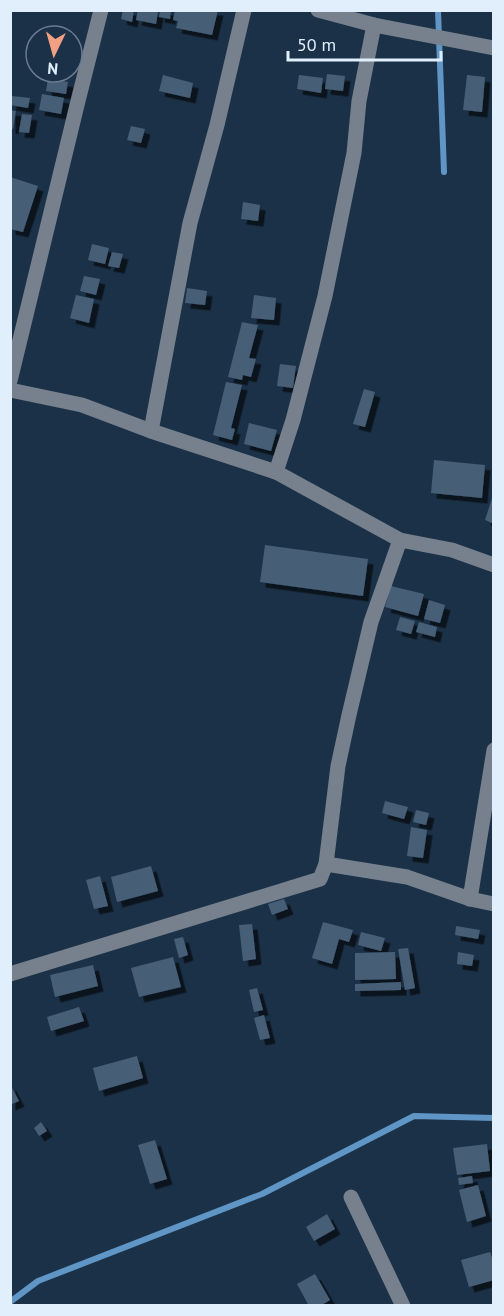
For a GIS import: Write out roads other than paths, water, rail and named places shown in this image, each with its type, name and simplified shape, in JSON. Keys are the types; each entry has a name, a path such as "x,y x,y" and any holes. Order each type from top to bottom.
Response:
{"street":[{"path":"10,381 101,10"},
{"path":"151,431 190,223 217,125 244,10"},
{"path":"318,10 374,25 494,48"},
{"path":"276,472 293,420 328,285 354,153 359,101 374,25"},
{"path":"10,390 82,405 151,431 276,472 400,540 452,550 494,565"},
{"path":"10,974 320,879 326,864 338,766 349,715 371,622 400,540"},
{"path":"470,899 494,750"},
{"path":"326,864 407,877 470,899 494,904"},
{"path":"351,1197 403,1305"}],"waterway":[{"path":"438,10 444,172"},
{"path":"10,1302 38,1281 262,1194 414,1116 494,1118"}]}
